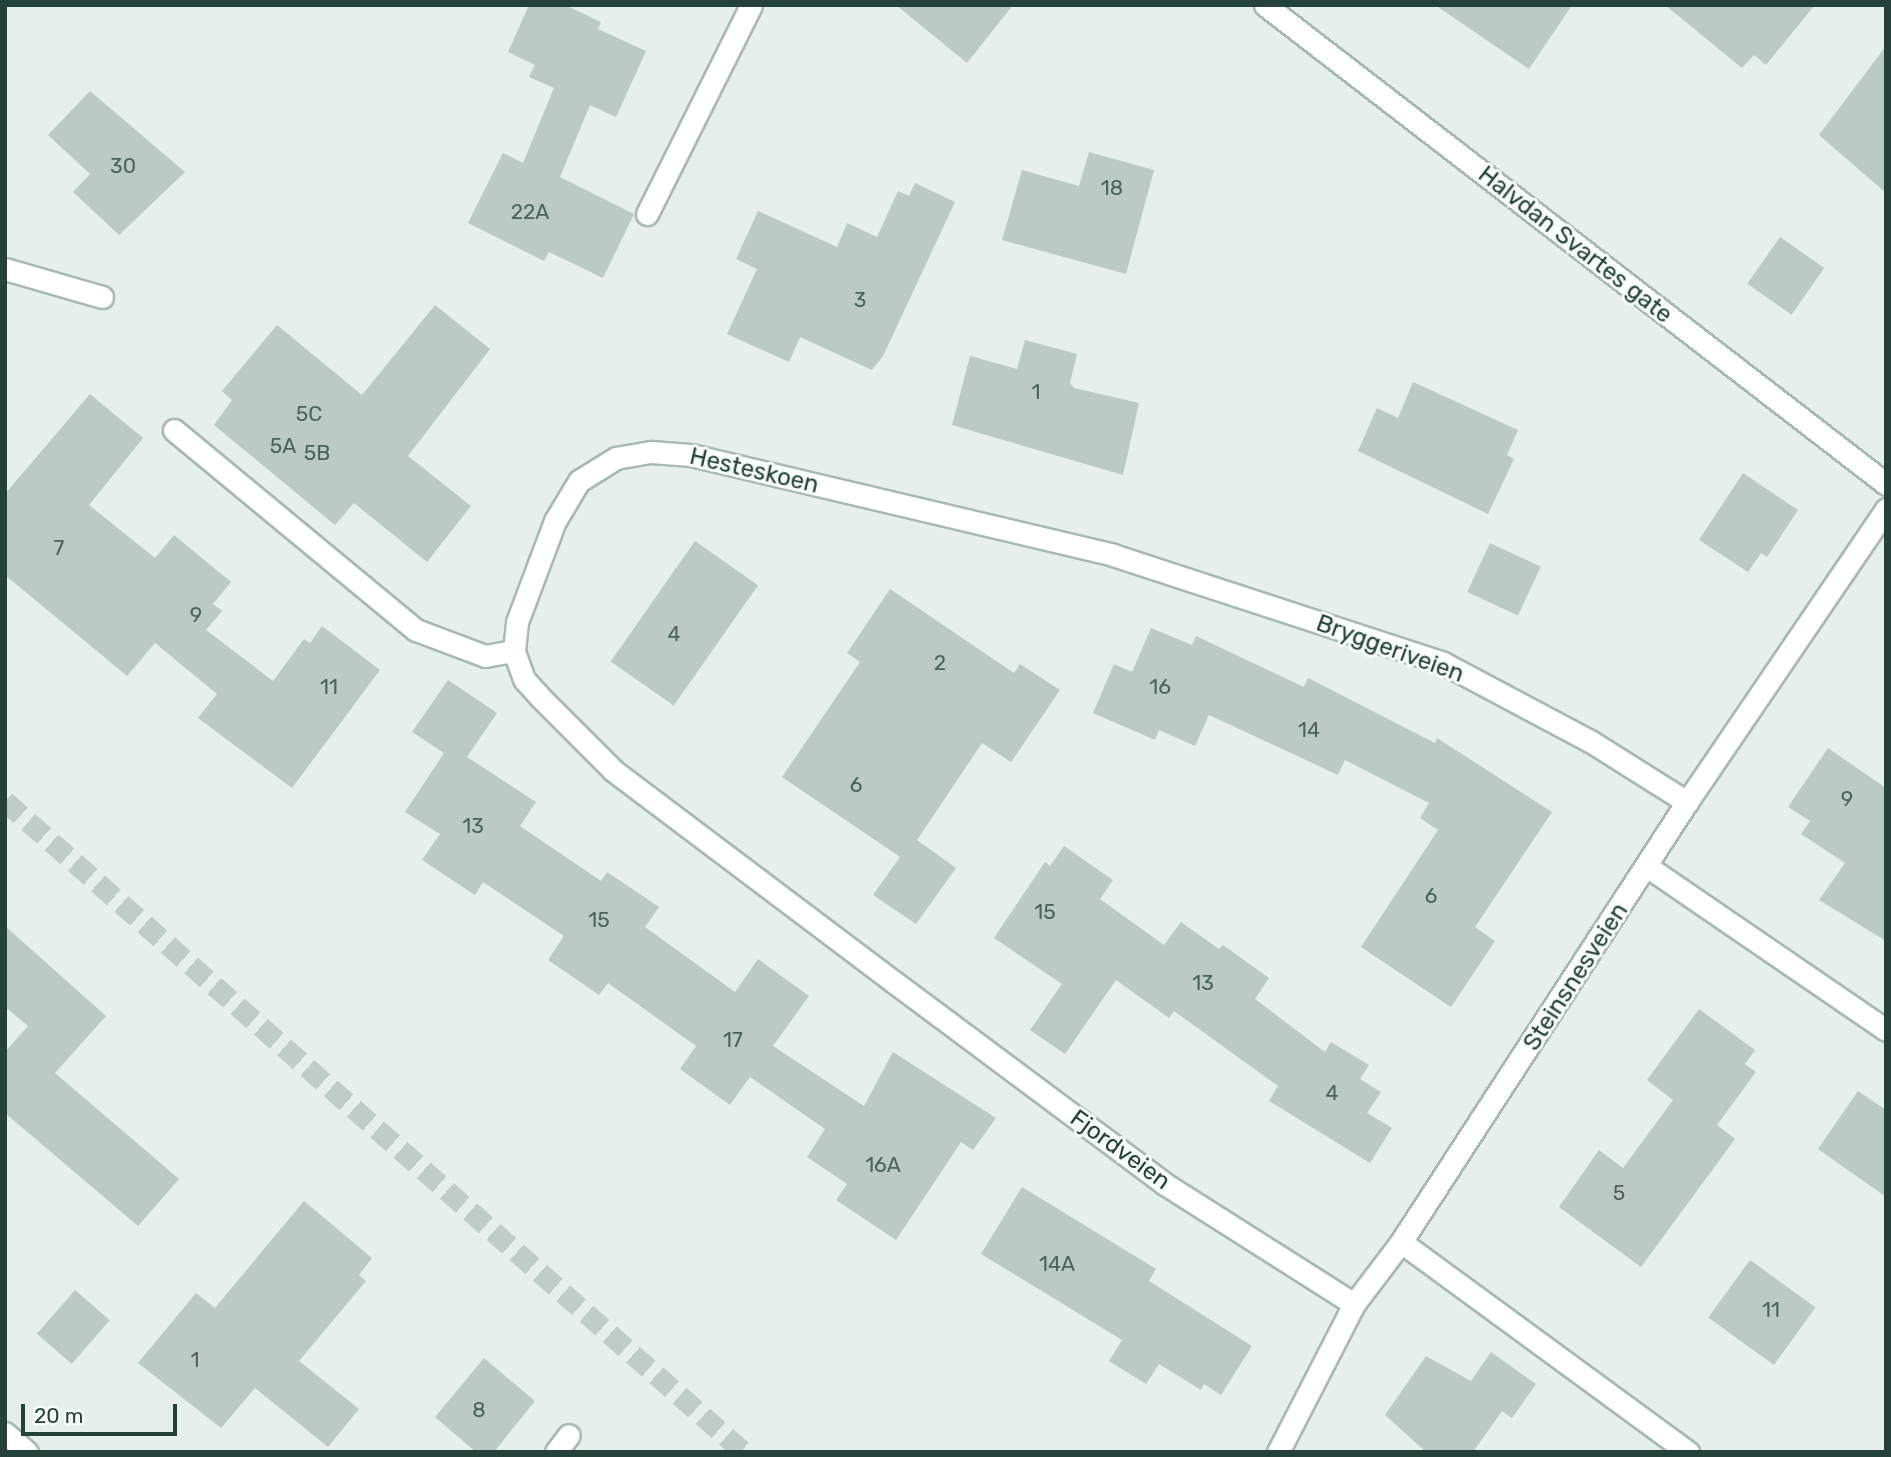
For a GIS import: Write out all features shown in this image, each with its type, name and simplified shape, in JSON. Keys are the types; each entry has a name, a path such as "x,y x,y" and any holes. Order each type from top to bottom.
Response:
{"street":[{"path":"647,214 751,5"},
{"name":"Halvdan Svartes gate","path":"1265,5 1886,484"},
{"path":"5,269 102,297"},
{"path":"174,430 416,630 485,656 514,651"},
{"name":"Hesteskoen","path":"514,651 525,592 579,481 616,458 651,452 691,455 1113,555"},
{"name":"Steinsnesveien","path":"1278,1452 1354,1304 1401,1242 1648,867 1687,802 1886,509"},
{"name":"Bryggeriveien","path":"1113,555 1443,663 1590,741 1687,802"},
{"name":"Fjordveien","path":"514,651 524,679 613,770 1165,1184 1354,1304"},
{"path":"1648,867 1886,1030"},
{"path":"1401,1242 1688,1452"},
{"path":"5,1433 27,1452"}],"building":[{"path":"529,5 565,5 601,22 598,29 646,51 616,117 590,105 560,177 634,214 603,278 549,252 544,261 468,223 503,153 523,163 554,88 529,77 535,65 508,52"},
{"path":"896,5 1013,5 967,63"},
{"path":"1435,5 1572,5 1529,69"},
{"path":"1665,5 1815,5 1766,65 1754,55 1742,68"},
{"path":"1886,46 1886,193 1819,135"},
{"path":"90,91 185,172 119,235 73,192 90,174 48,135"},
{"path":"1089,152 1154,170 1126,274 1002,240 1022,170 1079,186"},
{"path":"915,183 955,202 883,356 872,370 800,337 789,362 727,334 757,269 736,259 758,211 837,247 847,223 877,237 898,191 909,196"},
{"path":"1780,237 1824,268 1792,315 1747,284"},
{"path":"435,305 490,349 408,456 471,506 427,562 354,503 335,525 214,425 232,400 222,391 277,325 362,395"},
{"path":"1025,340 1077,354 1070,383 1074,388 1139,403 1123,475 952,425 970,356 1017,369"},
{"path":"1413,382 1518,430 1507,455 1514,459 1488,514 1358,451 1377,408 1398,418"},
{"path":"90,394 143,438 89,505 155,558 174,535 231,582 213,604 222,611 206,630 273,681 304,639 310,643 322,626 380,670 292,788 198,718 217,694 155,643 127,676 5,575 5,494"},
{"path":"1743,473 1798,510 1767,557 1761,553 1748,572 1699,540"},
{"path":"695,541 758,585 674,706 611,661"},
{"path":"1490,543 1541,567 1518,616 1467,592"},
{"path":"890,589 1014,673 1020,664 1060,690 1011,762 982,743 917,840 956,868 916,924 873,895 900,857 782,777 860,662 847,653"},
{"path":"1151,628 1192,645 1196,636 1304,687 1308,678 1435,743 1437,738 1552,812 1475,927 1495,941 1451,1007 1361,947 1438,830 1420,818 1429,803 1345,760 1338,775 1209,715 1195,746 1159,730 1155,740 1093,713 1114,664 1132,672"},
{"path":"448,680 497,713 467,757 536,802 520,826 601,881 607,872 659,907 645,927 735,992 758,959 809,996 773,1046 864,1106 893,1052 996,1118 973,1150 961,1142 896,1240 836,1200 847,1184 807,1157 825,1129 750,1077 730,1105 680,1069 696,1046 608,983 599,995 548,960 564,936 483,882 475,895 422,860 440,834 405,812 444,753 412,732"},
{"path":"1828,748 1886,788 1886,941 1819,900 1845,863 1801,834 1810,821 1788,807"},
{"path":"1064,846 1113,880 1100,899 1164,945 1181,922 1219,949 1223,945 1269,978 1255,999 1325,1052 1331,1042 1369,1065 1360,1079 1381,1092 1367,1113 1392,1128 1370,1163 1269,1101 1278,1086 1174,1011 1169,1018 1116,980 1065,1054 1030,1030 1062,984 994,938 1045,862 1050,866"},
{"path":"5,926 106,1016 55,1073 179,1179 138,1226 5,1113 5,1052 28,1026 5,1007"},
{"path":"1699,1009 1755,1050 1745,1064 1756,1072 1717,1125 1735,1139 1641,1267 1559,1207 1599,1150 1623,1168 1673,1100 1647,1080"},
{"path":"1858,1091 1886,1110 1886,1197 1818,1149"},
{"path":"1022,1187 1156,1269 1149,1281 1252,1346 1221,1395 1204,1384 1201,1390 1159,1364 1146,1384 1109,1361 1122,1340 981,1254"},
{"path":"304,1201 372,1258 359,1275 366,1281 299,1361 359,1409 328,1447 255,1388 221,1428 138,1363 196,1293 215,1308"},
{"path":"1750,1260 1816,1308 1774,1365 1708,1317"},
{"path":"75,1290 110,1320 72,1364 37,1334"},
{"path":"1491,1352 1536,1384 1512,1418 1502,1411 1473,1452 1426,1452 1385,1415 1426,1356 1471,1381"},
{"path":"484,1358 535,1401 494,1452 476,1452 435,1417"}],"tunnel":[{"path":"5,801 744,1452"}]}
